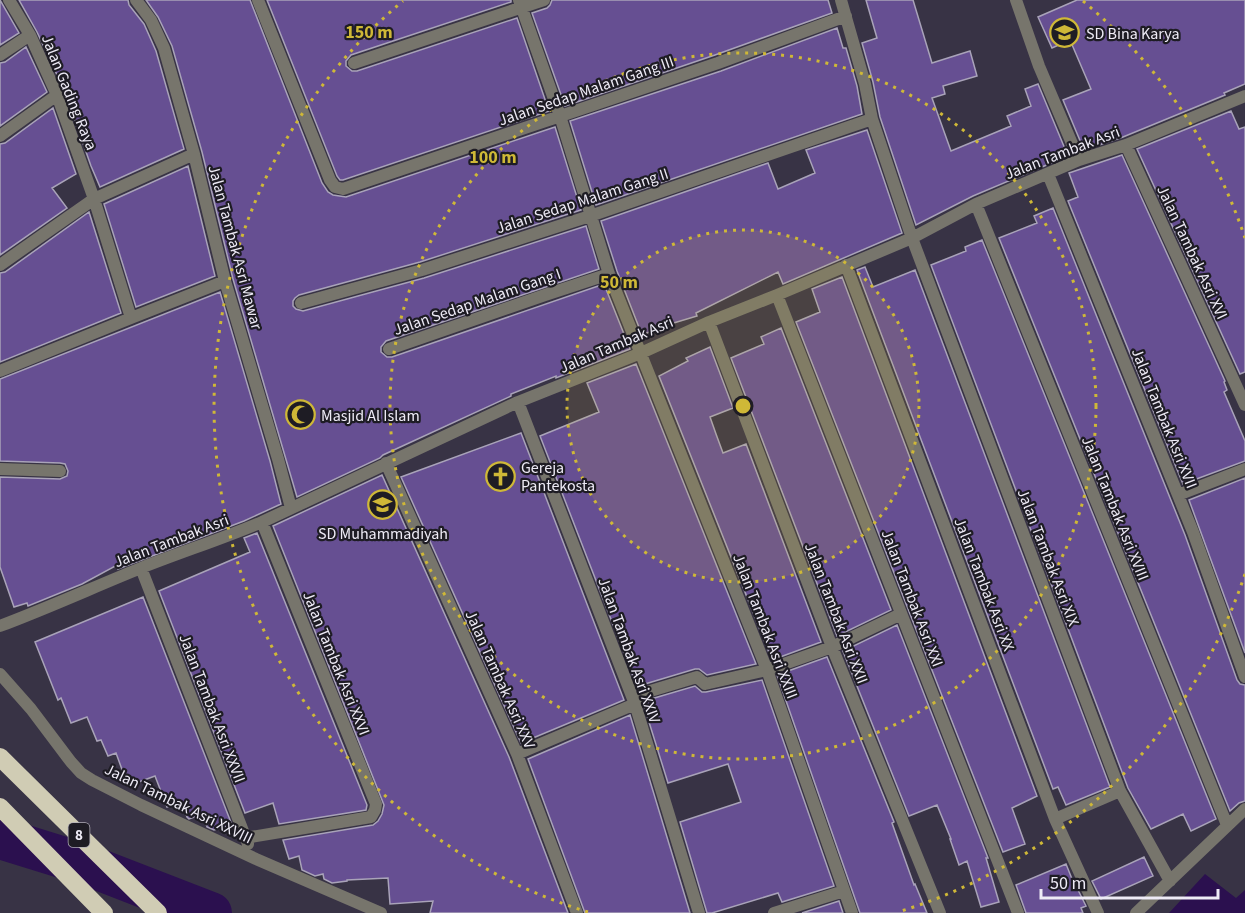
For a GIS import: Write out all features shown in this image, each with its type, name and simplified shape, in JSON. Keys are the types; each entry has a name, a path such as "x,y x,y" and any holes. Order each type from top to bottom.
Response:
{"highway":[{"name":"8","path":"0,757 158,913"},
{"name":"8","path":"0,807 104,913"}],"street":[{"name":"Jalan Gading Raya","path":"9,0 30,34 57,95 94,199 130,318"},
{"name":"Jalan Tambak Asri Mawar","path":"136,0 151,20 164,48 194,154 225,281 291,508"},
{"name":"Jalan Sedap Malam Gang III","path":"258,0 330,180 335,187 343,189 718,63 846,16"},
{"path":"354,63 520,4 544,0"},
{"name":"Jalan Tambak Asri XIX","path":"841,0 865,84 872,119 912,238 1120,791 1170,881"},
{"path":"1016,0 1040,66 1079,160"},
{"name":"Jalan Tambak Asri XXIII","path":"520,4 560,116 609,274 767,670 852,913"},
{"path":"0,55 30,34"},
{"path":"0,136 57,95"},
{"name":"Jalan Tambak Asri","path":"0,626 141,568 262,522 518,402 641,353 709,322 912,238 976,204 1079,160 1126,145 1245,96"},
{"name":"Jalan Sedap Malam Gang II","path":"301,303 422,270 590,216 872,119"},
{"name":"Jalan Tambak Asri XVI","path":"1126,145 1245,405"},
{"path":"0,265 94,199 194,154"},
{"name":"Jalan Tambak Asri XVII","path":"1048,174 1193,532 1245,677"},
{"name":"Jalan Tambak Asri XVIII","path":"976,204 1227,825"},
{"name":"Jalan Tambak Asri XX","path":"846,265 1055,819 1098,913"},
{"name":"Jalan Sedap Malam Gang I","path":"389,349 609,274"},
{"path":"0,370 225,281"},
{"name":"Jalan Tambak Asri XXI","path":"777,295 1018,913"},
{"name":"Jalan Tambak Asri XXII","path":"709,322 832,647 940,913"},
{"name":"Jalan Tambak Asri XXIV","path":"518,402 634,704 699,913"},
{"name":"Jalan Tambak Asri XXV","path":"386,463 517,754 577,913"},
{"path":"0,469 60,471"},
{"path":"1178,495 1245,469"},
{"name":"Jalan Tambak Asri XXVI","path":"245,838 371,817 376,804 262,522"},
{"name":"Jalan Tambak Asri XXVII","path":"141,568 245,838 256,859"},
{"path":"517,754 634,704 647,692 697,677 705,684 767,670 832,647 901,614"},
{"name":"Jalan Tambak Asri XXVIII","path":"0,674 31,709 81,773 92,780 256,859 381,913"},
{"path":"1055,819 1120,791"},
{"path":"1136,913 1245,809"},
{"path":"774,913 844,891"}],"shaded area":[{"path":"1205,874 1236,898 1245,890 1245,913 1169,913"}],"building":[{"path":"0,0 19,33 0,45"},
{"path":"19,0 128,0 129,5 144,24 156,51 184,149 100,187 65,92"},
{"path":"146,0 250,0 322,183 333,195 346,197 555,127 581,210 420,262 299,295 293,301 296,309 303,311 424,278 586,226 599,269 386,341 381,347 381,352 387,357 392,357 604,284 630,349 511,394 511,396 297,497 233,279 202,152 172,46 158,17"},
{"path":"267,0 511,0 511,2 351,55 346,61 346,66 352,71 357,71 517,18 549,111 340,180"},
{"path":"552,0 828,0 832,13 565,106 532,13 547,8"},
{"path":"866,0 913,0 932,63 970,51 977,76 943,86 945,94 932,98 951,151 1011,126 1007,116 1031,106 1025,89 1038,84 1068,156 973,196 916,225 880,117 862,43 877,38"},
{"path":"1077,0 1245,0 1245,84 1224,93 1225,95 1123,137 1084,150 1063,100 1091,89 1070,40 1052,48 1038,17"},
{"path":"837,28 843,48 846,48 862,114 596,205 570,121 721,71"},
{"path":"26,47 47,92 0,126 0,63"},
{"path":"53,108 76,174 52,188 67,208 0,255 0,144 5,143"},
{"path":"1231,111 1239,129 1245,127 1245,372 1240,374 1137,149"},
{"path":"867,130 902,233 783,284 778,272 696,313 697,316 642,335 617,271 601,221 768,163 778,189 815,173 806,150"},
{"path":"1122,155 1225,381 1227,390 1224,392 1245,441 1245,461 1183,484 1068,201 1078,197 1069,173"},
{"path":"188,166 215,276 136,307 104,204"},
{"path":"1053,208 1185,535 1237,680 1240,684 1245,685 1245,801 1230,811 999,238 1037,223 1034,216"},
{"path":"89,212 121,313 0,362 0,273 5,272"},
{"path":"982,240 1216,819 1191,831 1183,814 1151,829 1128,788 931,265 966,251 965,247"},
{"path":"865,267 873,287 915,270 1110,787 1066,805 1058,787 1053,789 857,270"},
{"path":"842,277 1037,796 1012,808 1025,844 1003,852 796,322 820,312 812,289"},
{"path":"220,292 281,504 244,521 118,569 117,565 82,584 28,606 27,603 14,607 0,567 0,477 60,479 67,476 68,471 65,464 60,463 0,461 0,379"},
{"path":"781,328 891,610 837,636 731,358 764,344 761,337"},
{"path":"710,347 733,408 710,417 723,453 746,444 821,642 772,660 659,376 688,361 686,358"},
{"path":"636,364 756,664 707,675 695,669 645,684 638,689 540,436 599,412 587,383"},
{"path":"521,433 624,700 521,743 401,477"},
{"path":"382,475 509,757 568,913 430,913 433,901 390,904 388,878 332,883 324,879 323,874 315,876 302,870 299,856 289,859 283,840 373,825 382,814 384,805 273,526"},
{"path":"1245,478 1245,653 1189,500"},
{"path":"257,533 367,805 366,810 279,824 273,803 245,813 159,591 250,552 244,538"},
{"path":"143,597 232,825 214,830 207,827 203,814 189,819 182,802 167,807 155,776 128,786 116,753 108,756 101,740 97,741 87,717 71,723 61,698 58,700 35,642"},
{"path":"897,625 988,858 986,858 999,902 981,907 967,861 959,865 937,805 909,816 843,651"},
{"path":"827,657 894,822 892,823 914,885 927,913 860,913 777,675"},
{"path":"762,680 834,886 782,902 778,893 707,913 680,822 741,802 728,764 668,783 644,706 651,699 695,686 702,692 706,692"},
{"path":"630,715 690,913 585,913 528,759"},
{"path":"1144,857 1153,876 1101,899 1092,881"},
{"path":"1066,864 1086,906 1081,908 1083,913 1026,913 1016,885"},
{"path":"839,901 843,913 802,913"}],"waterway":[{"path":"0,838 87,865 211,913"}],"place":[{"name":"SD Bina Karya","path":"1065,33"},
{"name":"Masjid Al Islam","path":"300,415"},
{"name":"Gereja Pantekosta","path":"500,476"},
{"name":"SD Muhammadiyah","path":"383,505"}]}
